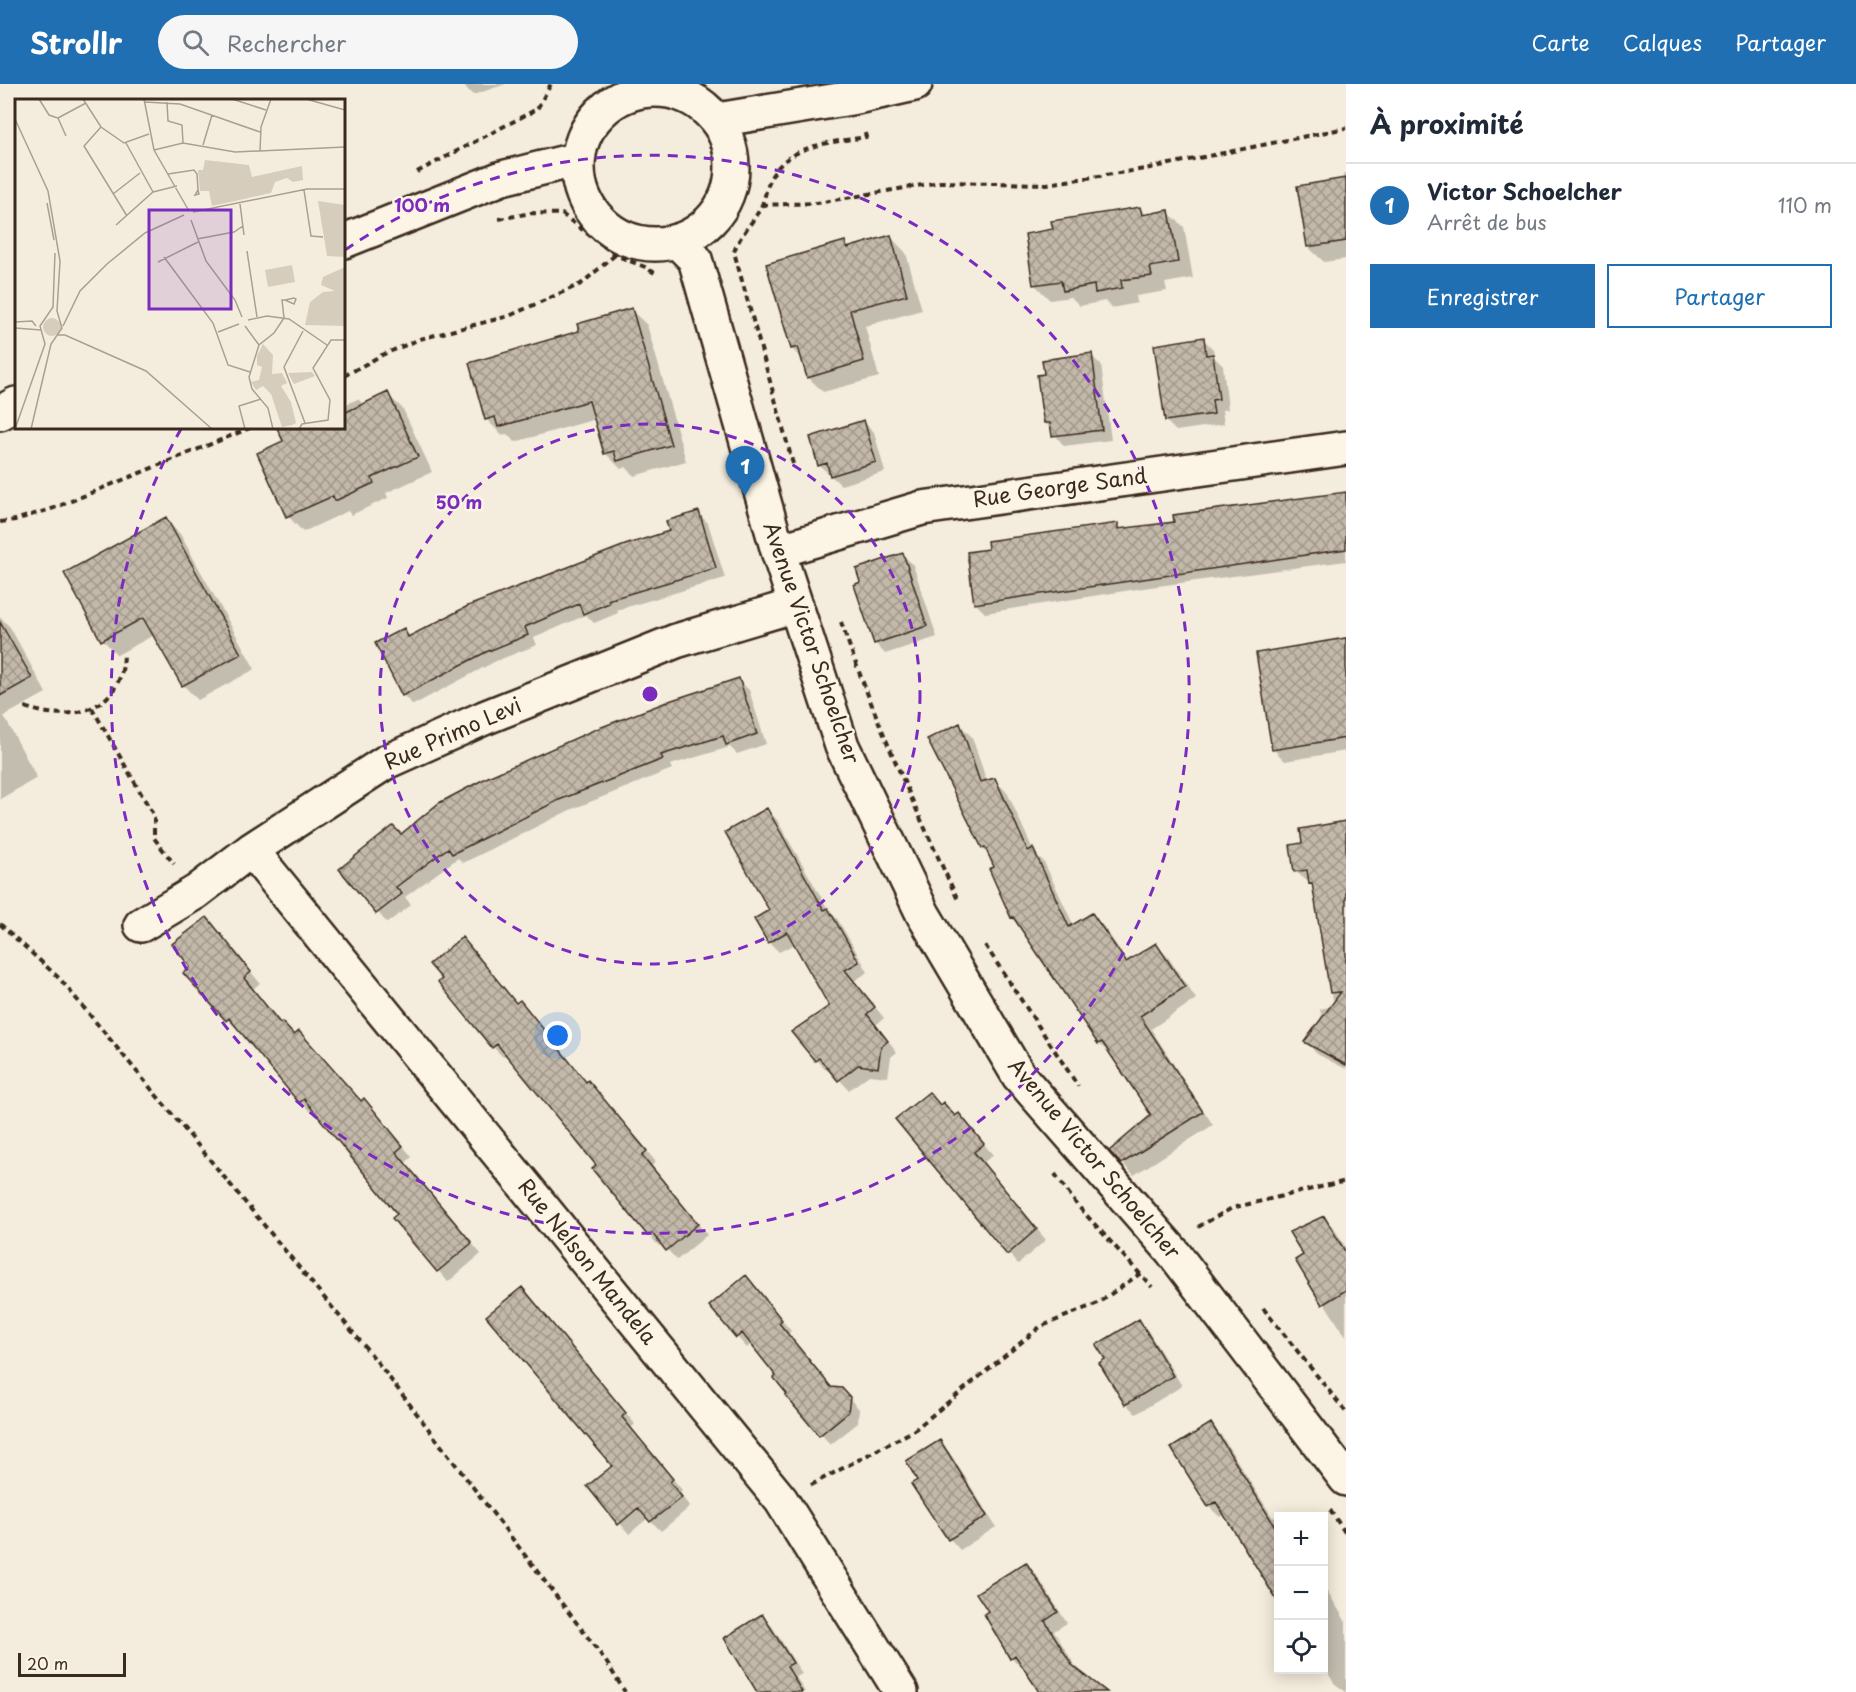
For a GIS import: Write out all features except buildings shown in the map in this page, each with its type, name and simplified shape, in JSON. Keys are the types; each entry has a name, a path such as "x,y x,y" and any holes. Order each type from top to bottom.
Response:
{"street":[{"path":"590,126 603,111 618,100 651,87 677,93 699,104 717,120 729,142 733,167 729,192 718,213 700,231 677,242 652,244 627,240 606,226 590,208 580,184 578,159 603,84"},
{"path":"717,120 857,97 915,84"},
{"path":"345,241 502,178 578,159"},
{"name":"Avenue Victor Schoelcher","path":"677,242 695,259 778,551 842,746 923,914 1019,1076 1172,1251 1346,1479"},
{"path":"0,413 15,405"},
{"name":"Rue George Sand","path":"778,551 922,508 1346,448"},
{"name":"Rue Primo Levi","path":"141,925 196,892 250,850 386,762 484,718 676,642 796,605"},
{"name":"Rue Nelson Mandela","path":"250,850 781,1500 901,1692"}],"path":[{"path":"410,175 537,109 551,84"},
{"path":"795,472 734,252 737,241 752,225 762,206 773,174 789,159 807,147 866,136 857,97"},
{"path":"762,206 817,203 940,182 1047,184 1145,169 1346,128"},
{"path":"345,375 420,339 509,316 581,284 615,255"},
{"path":"0,522 15,520 54,508 248,429"},
{"path":"840,618 863,685 896,765 964,911"},
{"path":"25,707 43,714 63,715 78,715 92,708 113,690 124,665 124,652"},
{"path":"92,708 154,816 154,838 196,892"},
{"path":"0,924 60,979 375,1359 605,1660 625,1692"},
{"path":"983,941 1081,1090"},
{"path":"1197,1227 1232,1208 1346,1181"},
{"path":"1190,1220 1204,1237"},
{"path":"781,1500 913,1431 1040,1327 1098,1303 1172,1251"},
{"path":"1257,1301 1346,1412"}],"place":[{"name":"Victor Schoelcher","path":"745,496"}]}
